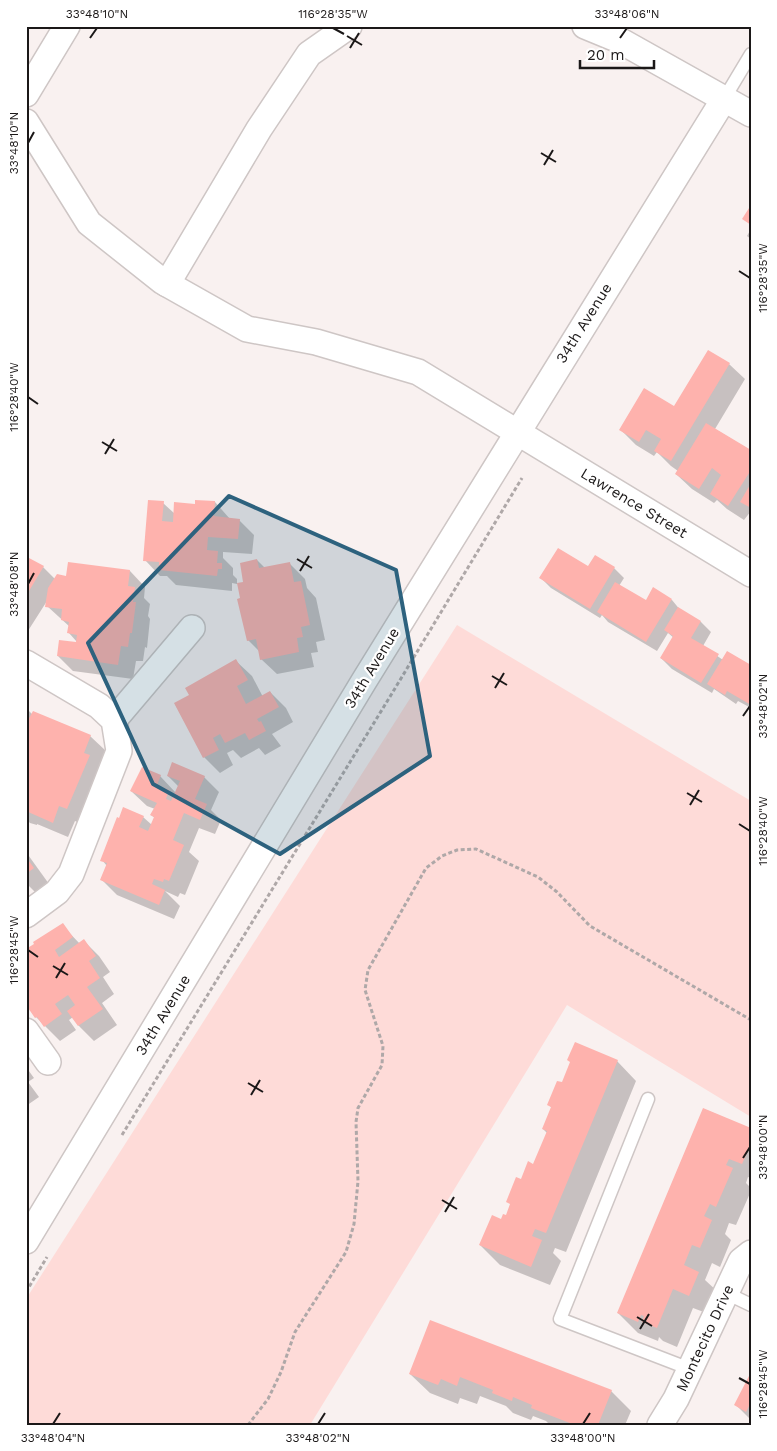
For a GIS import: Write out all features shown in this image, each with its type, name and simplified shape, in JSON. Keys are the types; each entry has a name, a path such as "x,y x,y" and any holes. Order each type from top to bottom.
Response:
{"street":[{"path":"26,94 67,26"},
{"path":"167,284 259,129 309,54 349,26"},
{"path":"585,26 619,40 751,114"},
{"name":"34th Avenue","path":"30,1228 364,681 724,98"},
{"name":"Lawrence Street","path":"26,122 89,223 167,284 247,329 316,342 418,372 751,574"},
{"path":"114,720 192,628"},
{"path":"26,663 99,706 114,720 119,751 72,874 57,892 26,915"},
{"path":"26,1031 48,1062"},
{"name":"Montecito Drive","path":"660,1425 676,1399 741,1261 751,1253"}],"lane":[{"path":"724,98 751,54"},
{"path":"648,1099 560,1319 690,1369"},
{"path":"726,1293 751,1305"}],"path":[{"path":"120,1138 391,695"},
{"path":"248,1425 268,1399 281,1372 295,1332 346,1252 354,1224 357,1189 356,1122 358,1108 382,1064 383,1046 365,990 368,970 426,868 442,856 457,850 476,849 538,877 557,892 590,926 751,1020"},
{"path":"26,1292 52,1249"}],"highlighted area":[{"path":"229,496 396,570 430,756 280,854 153,784 88,643"}],"shaded area":[{"path":"457,625 751,801 751,1117 567,1005 310,1425 26,1425 26,1299"}],"building":[{"path":"751,205 751,225 742,219"},
{"path":"708,350 730,363 671,461 654,451 661,439 646,430 639,442 619,430 644,388 674,406"},
{"path":"706,423 751,450 751,470 728,506 710,494 721,475 712,468 699,489 675,474"},
{"path":"751,483 751,508 740,502"},
{"path":"148,500 164,501 162,521 173,522 174,502 195,504 195,500 215,501 214,516 240,519 238,539 208,537 207,550 218,551 217,563 222,563 222,569 218,569 217,576 159,570 159,562 143,561"},
{"path":"558,548 588,566 595,555 615,567 590,609 539,578"},
{"path":"29,558 44,566 26,596 26,563"},
{"path":"257,559 259,568 290,562 294,582 301,581 310,625 301,627 303,637 297,638 299,652 260,660 256,639 247,641 237,599 240,598 237,583 243,582 240,563"},
{"path":"68,562 130,570 128,586 135,587 133,602 136,602 128,647 121,646 118,665 57,656 59,640 76,642 77,635 67,633 69,622 61,620 62,609 45,607 48,588 57,574 66,576"},
{"path":"615,582 646,600 653,587 672,599 646,642 597,612"},
{"path":"678,607 701,621 691,638 719,654 701,683 660,658 673,636 664,630"},
{"path":"727,651 751,665 751,705 727,691 725,695 707,684"},
{"path":"236,659 248,680 237,686 246,704 270,691 279,707 257,719 259,722 261,721 266,731 249,740 245,733 225,743 220,734 213,738 219,750 203,758 174,703 189,695 185,688"},
{"path":"33,711 91,735 84,753 90,755 67,809 59,806 53,823 26,811 26,724"},
{"path":"172,762 205,776 195,799 207,804 200,820 184,813 173,840 184,845 169,881 164,879 163,882 154,879 152,884 165,890 159,905 100,880 107,863 100,861 117,817 119,818 123,807 144,816 139,827 148,831 154,817 150,815 157,803 130,791 142,767 161,775 157,785 169,790 166,799 171,801 180,781 167,776"},
{"path":"26,857 34,868 26,874"},
{"path":"63,923 73,937 55,950 59,957 84,939 96,956 89,961 100,978 87,987 103,1009 78,1026 67,1011 75,1005 68,995 55,1004 62,1014 44,1027 26,1005 26,949 34,944 33,942"},
{"path":"575,1042 618,1060 546,1233 535,1229 532,1236 542,1240 531,1267 479,1245 492,1215 501,1219 503,1214 506,1215 510,1204 506,1202 516,1177 521,1179 528,1161 533,1164 547,1131 542,1129 551,1107 547,1105 557,1081 562,1082 570,1062 567,1060"},
{"path":"703,1108 751,1128 751,1144 742,1164 729,1159 726,1165 733,1168 716,1207 710,1204 704,1216 712,1220 700,1248 692,1245 684,1265 699,1272 689,1296 673,1289 657,1328 642,1322 644,1316 641,1315 638,1322 617,1313"},
{"path":"430,1320 612,1390 598,1425 575,1425 531,1408 532,1405 513,1397 512,1401 492,1393 493,1390 460,1377 457,1386 441,1379 438,1385 409,1374"},
{"path":"751,1372 751,1407 749,1406 746,1412 734,1405"}]}
